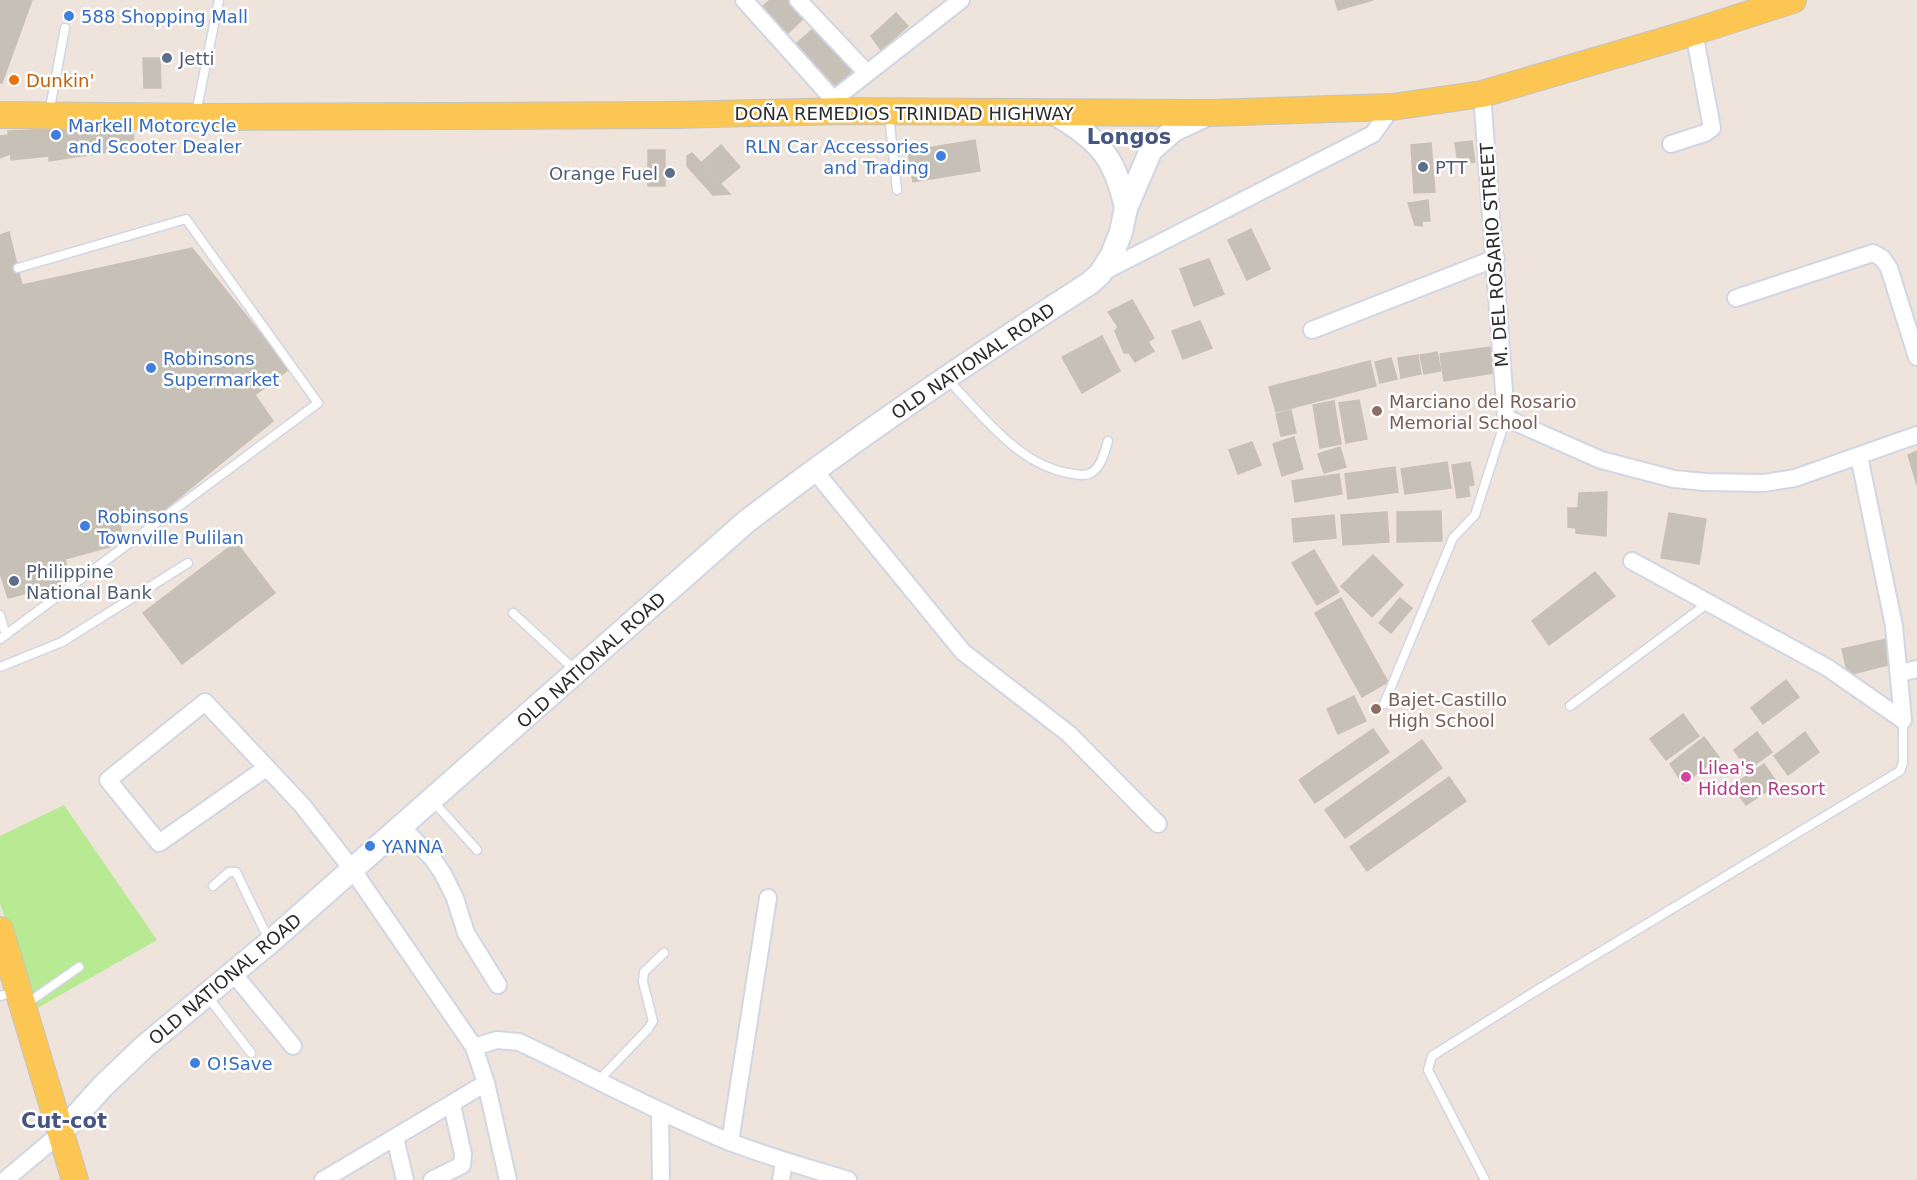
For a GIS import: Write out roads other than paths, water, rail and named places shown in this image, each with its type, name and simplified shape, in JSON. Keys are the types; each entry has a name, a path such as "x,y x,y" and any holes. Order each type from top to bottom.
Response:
{"main road":[{"name":"DOÑA REMEDIOS TRINIDAD HIGHWAY","path":"0,115 196,117 662,115 838,105 888,111 1054,113 1392,107 1482,94 1694,32 1793,0"},
{"name":"OLD NATIONAL ROAD","path":"61,1133 102,1086 206,994 270,942 746,522 814,470 946,377 1100,274 1112,255 1121,232 1126,208 1151,150 1174,130 1210,112"},
{"name":"OLD NATIONAL ROAD","path":"1054,113 1097,143 1115,168 1126,208"},
{"path":"0,930 14,998 75,1180"}],"street":[{"path":"744,0 838,105 867,73 961,0"},
{"path":"798,0 867,73"},
{"path":"1671,144 1705,133 1712,128 1694,32"},
{"name":"M. DEL ROSARIO STREET","path":"1482,94 1496,258 1506,418"},
{"path":"1100,274 1373,134 1392,107"},
{"path":"1736,298 1873,253 1882,258 1889,268 1917,357"},
{"path":"1312,330 1496,258"},
{"path":"1506,418 1601,460 1674,479 1704,483 1764,483 1795,478 1917,435"},
{"path":"1859,456 1892,615 1900,673 1903,720"},
{"path":"814,470 963,652 1069,734 1158,824"},
{"path":"1632,561 1828,668 1903,720"},
{"path":"1900,673 1917,669"},
{"path":"266,768 159,843 108,780 205,702 302,805 352,869 474,1047 486,1083 508,1180"},
{"path":"401,826 433,859 455,898 466,933 498,985"},
{"path":"730,1142 768,898"},
{"path":"233,973 293,1046"},
{"path":"474,1047 498,1040 519,1042 660,1111 730,1142 848,1180"},
{"path":"323,1180 342,1175 395,1138 486,1083"},
{"path":"432,1180 462,1165 464,1154 452,1105"},
{"path":"660,1111 661,1180"},
{"path":"4,1180 61,1133"},
{"path":"395,1138 405,1180"},
{"path":"781,1180 784,1161"}],"lane":[{"path":"196,117 219,0"},
{"path":"49,115 65,28"},
{"path":"888,111 897,190"},
{"path":"0,615 3,637 318,403 186,219 18,268"},
{"path":"946,377 1016,448 1059,471 1079,475 1092,473 1100,463 1108,441"},
{"path":"1384,704 1452,538 1475,515 1506,418"},
{"path":"0,667 62,642 188,563"},
{"path":"1570,706 1708,603"},
{"path":"513,613 578,672"},
{"path":"1485,1180 1428,1070 1432,1056 1900,771 1903,763 1903,720"},
{"path":"432,800 477,850"},
{"path":"213,886 229,872 236,872 270,942"},
{"path":"599,1080 648,1029 653,1020 644,982 644,972 664,953"},
{"path":"14,998 79,967"},
{"path":"206,994 251,1053"}],"place":[{"name":"588 Shopping Mall","path":"69,16"},
{"name":"Jetti","path":"167,58"},
{"name":"Dunkin'","path":"14,80"},
{"name":"Markell Motorcycle and Scooter Dealer","path":"56,135"},
{"name":"RLN Car Accessories and Trading","path":"941,156"},
{"name":"PTT","path":"1423,167"},
{"name":"Orange Fuel","path":"670,173"},
{"name":"Robinsons Supermarket","path":"151,368"},
{"name":"Marciano del Rosario Memorial School","path":"1377,411"},
{"name":"Robinsons Townville Pulilan","path":"85,526"},
{"name":"Philippine National Bank","path":"14,581"},
{"name":"Bajet-Castillo High School","path":"1376,709"},
{"name":"Lilea's Hidden Resort","path":"1686,777"},
{"name":"YANNA","path":"370,846"},
{"name":"O!Save","path":"195,1063"}],"district":[{"name":"Longos","path":"1129,137"},
{"name":"Cut-cot","path":"64,1121"}]}
